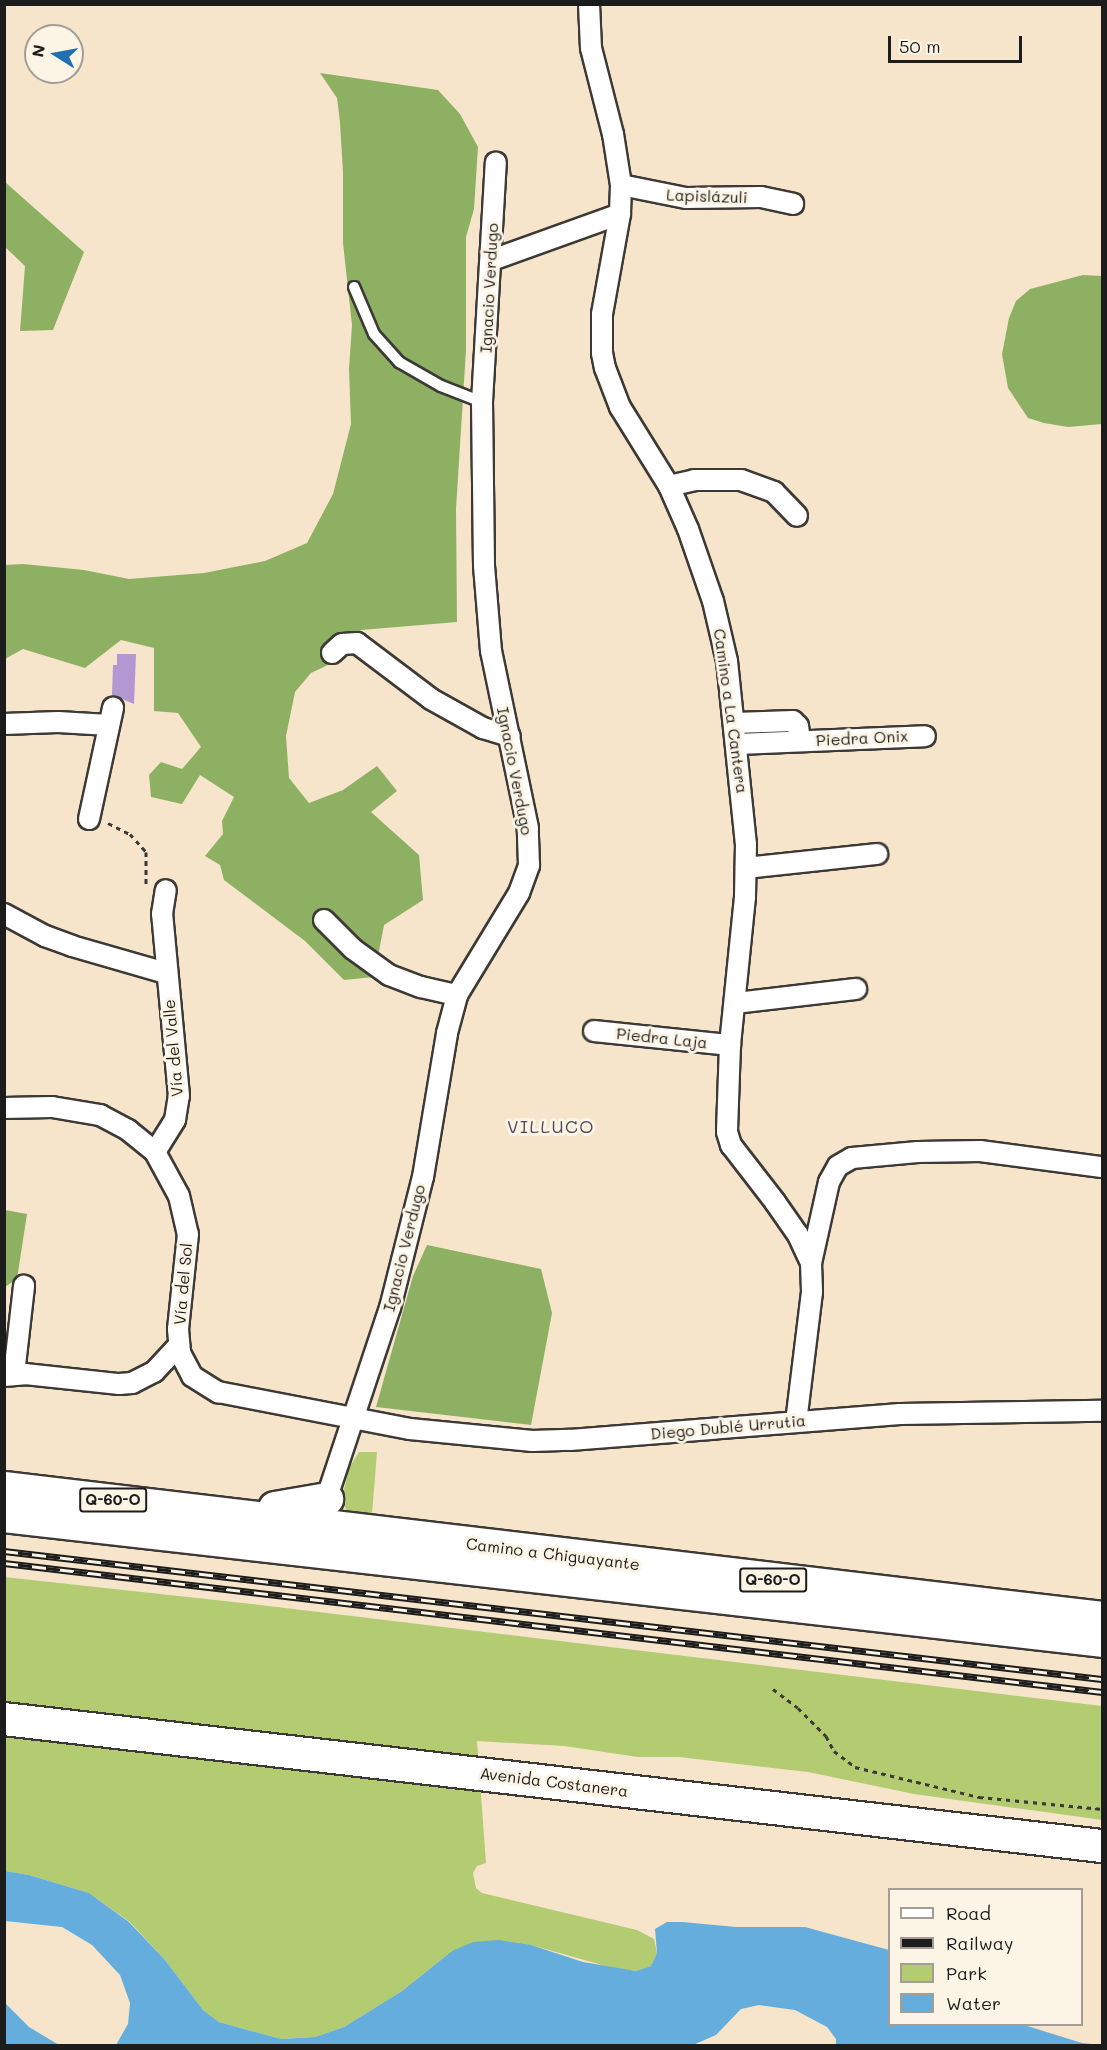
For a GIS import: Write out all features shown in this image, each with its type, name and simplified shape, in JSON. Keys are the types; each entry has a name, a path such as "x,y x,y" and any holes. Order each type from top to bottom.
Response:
{"main road":[{"name":"Camino a Chiguayante","path":"4,1488 221,1512 323,1511 623,1562 1102,1618"},
{"path":"288,1549 307,1542 323,1511"},
{"path":"323,1511 325,1539 349,1556"},
{"name":"Camino a Chiguayante","path":"4,1516 1102,1641"},
{"name":"Avenida Costanera","path":"4,1719 1102,1846"}],"street":[{"name":"Camino a La Cantera","path":"587,5 591,48 613,134 621,185 620,214 602,314 602,353 610,383 620,407 669,486 696,549 713,601 727,661 738,744 746,868 736,1004 730,1045 726,1104 727,1132 731,1145 798,1235 811,1263 812,1292 796,1422"},
{"name":"Ignacio Verdugo","path":"323,1511 390,1308 423,1177 447,1033 457,995 519,893 529,865 528,828 495,670 489,628 483,516 482,402 496,162"},
{"name":"Lapislázuli","path":"621,185 686,198 761,197 793,204"},
{"path":"492,260 620,214"},
{"path":"669,486 717,478 747,481 774,492 797,516"},
{"path":"332,653 342,644 357,644 431,699 483,728 510,736"},
{"path":"4,724 70,722 111,716 89,819"},
{"name":"Piedra Onix","path":"735,723 794,721 798,726 800,741"},
{"name":"Piedra Onix","path":"738,744 925,736"},
{"path":"746,868 877,854"},
{"name":"Vía del Valle","path":"155,1152 171,1127 178,1106 162,914 166,890"},
{"path":"4,914 72,946 166,974"},
{"path":"324,920 353,949 389,975 421,987 457,995"},
{"path":"736,1004 856,989"},
{"name":"Piedra Laja","path":"594,1031 730,1045"},
{"name":"Vía del Sol","path":"4,1108 52,1107 92,1113 116,1123 155,1152 179,1196 188,1234 178,1329 179,1345 186,1369 206,1387 231,1395 354,1420"},
{"path":"811,1263 829,1182 838,1166 852,1158 918,1152 980,1151 1102,1167"},
{"path":"24,1286 9,1375 43,1375 119,1384 132,1383 154,1372 179,1345"},
{"name":"Diego Dublé Urrutia","path":"354,1420 444,1433 532,1441 931,1413 1102,1411"}],"lane":[{"path":"354,287 374,334 399,362 441,386 482,402"}],"path":[{"path":"89,819 100,819 130,834 146,852 146,886 166,890"},
{"path":"773,1689 798,1708 826,1736 834,1751 855,1767 979,1797 1102,1809"}],"green space":[{"path":"320,73 438,90 460,114 478,147 474,209 466,237 466,350 456,509 457,622 361,630 345,657 311,673 295,692 286,736 289,778 309,803 343,790 377,766 397,791 371,812 419,855 423,900 384,925 374,977 344,980 305,941 224,880 220,865 205,856 223,834 222,821 234,797 200,775 182,804 151,797 149,775 161,762 182,769 201,747 178,713 154,711 154,648 121,640 85,668 23,649 5,659 5,565 23,564 84,570 129,579 204,573 265,561 307,543 333,494 351,424 349,369 352,325 343,243 340,122 337,98"},
{"path":"5,182 84,252 53,330 20,331 25,266 5,247"},
{"path":"1083,275 1102,276 1102,424 1068,427 1028,418 1008,388 1002,354 1009,318 1016,301 1030,289"},
{"path":"5,1210 27,1214 17,1279 5,1287"},
{"path":"427,1245 541,1269 552,1313 531,1425 376,1407 413,1276"},
{"path":"359,1452 377,1452 372,1514 346,1510 342,1498 349,1468"},
{"path":"4,1577 252,1604 1102,1706 1102,1820 914,1794 808,1772 679,1757 638,1757 564,1746 477,1741 486,1863 477,1866 473,1873 476,1888 482,1893 637,1930 654,1939 657,1953 651,1966 636,1971 609,1967 531,1945 452,1951 402,1991 344,2027 315,2037 281,2039 219,2022 203,2010 165,1960 130,1922 89,1893 29,1875 5,1871"}],"water":[{"path":"5,1871 29,1875 89,1893 129,1922 165,1960 203,2010 219,2022 281,2039 315,2037 344,2027 402,1991 452,1951 473,1942 499,1940 531,1945 583,1962 636,1971 651,1966 657,1953 655,1929 667,1922 682,1922 736,1927 805,1927 888,1950 888,2026 1027,2026 1082,2043 1102,2045 836,2045 836,2039 827,2027 795,2010 759,2005 741,2009 716,2035 693,2045 116,2045 128,2024 130,2003 120,1975 92,1945 62,1927 5,1921"},
{"path":"4,2002 29,2027 59,2045 5,2045"}],"building":[{"path":"117,654 136,654 134,704 112,695 113,665 117,665"}],"railway":[{"path":"4,1551 1102,1679"},
{"path":"4,1563 1102,1692"}],"district":[{"name":"VILLUCO","path":"551,1126"}]}
